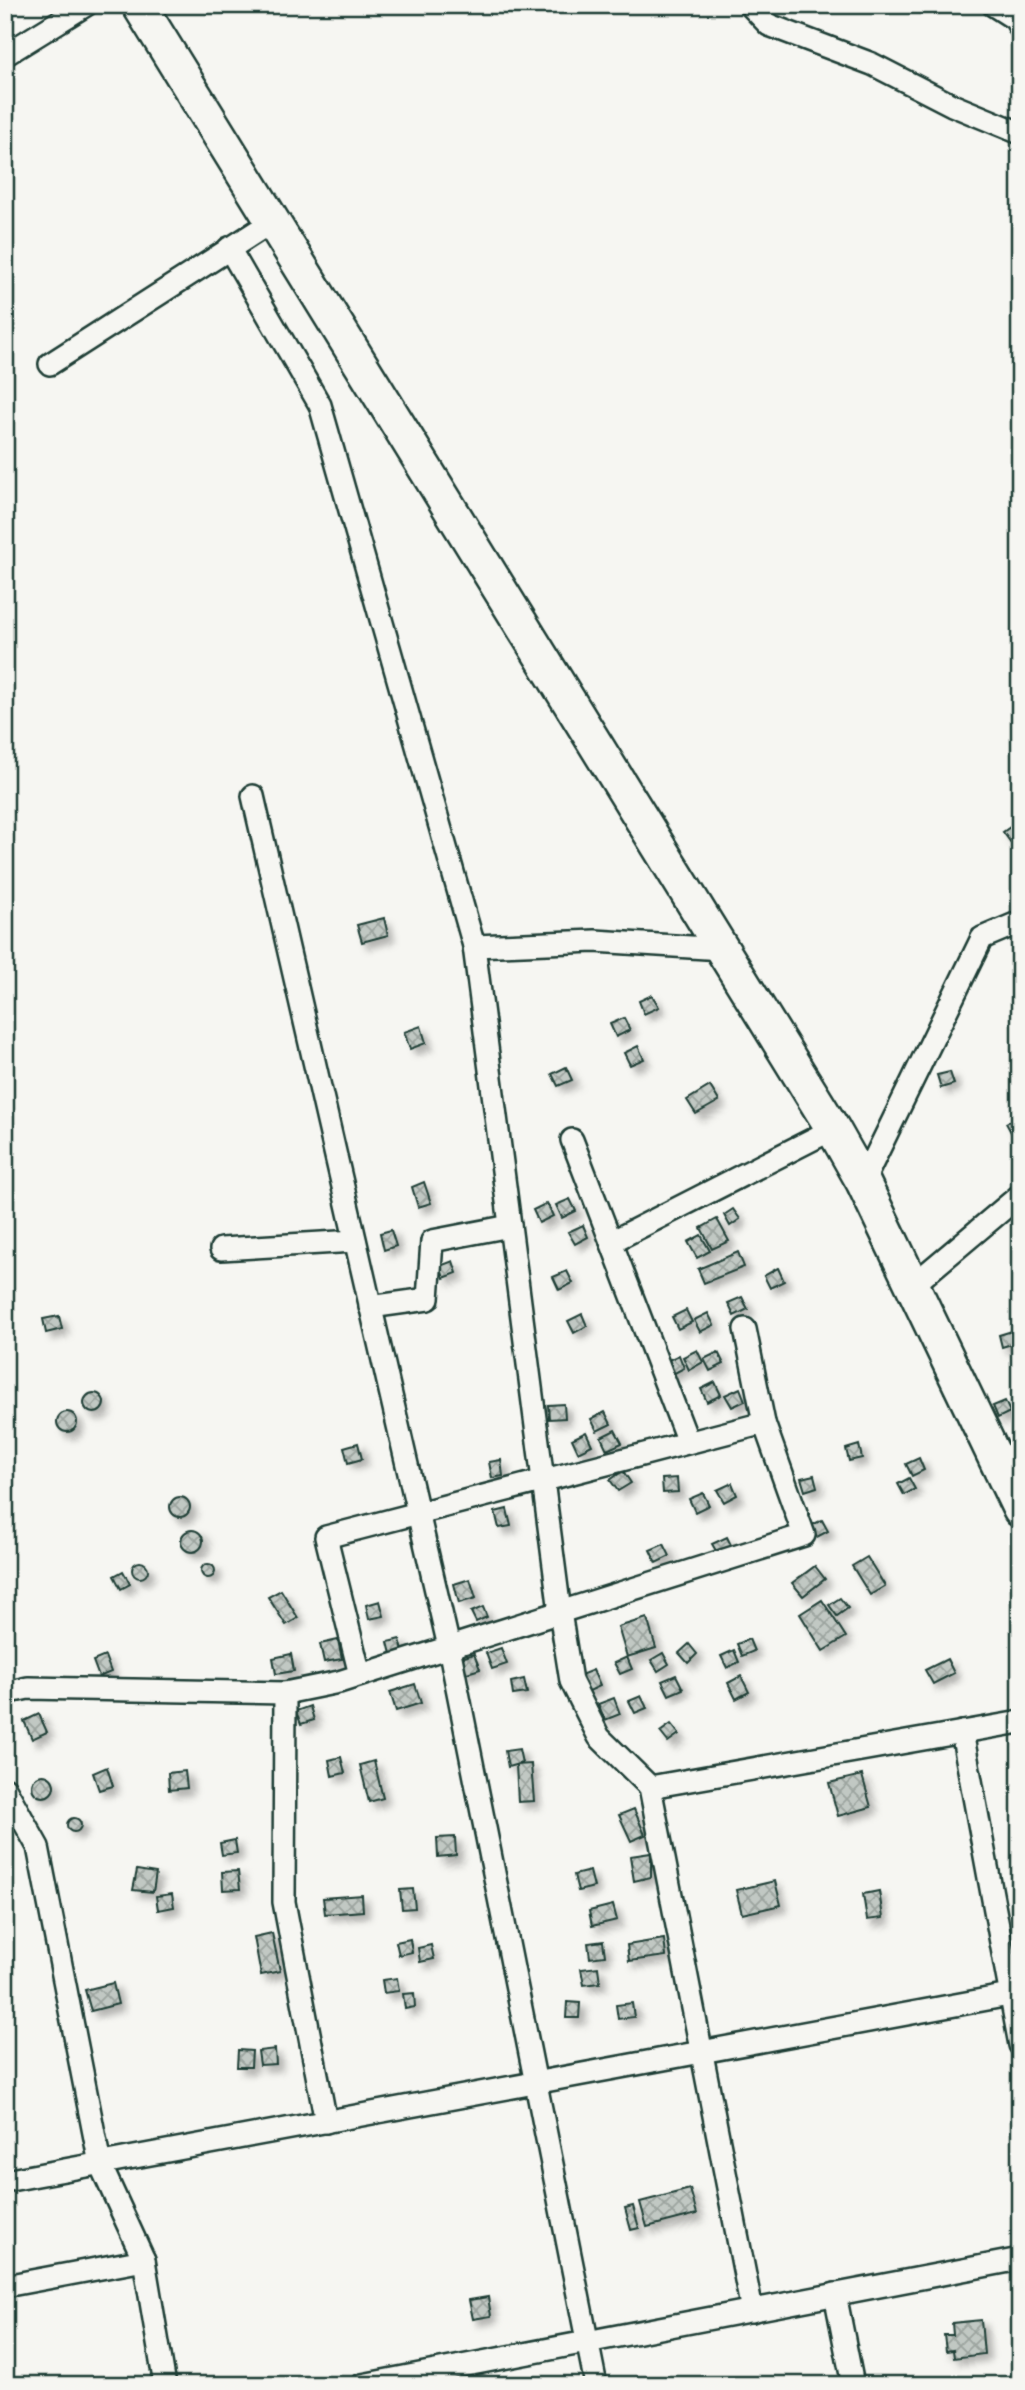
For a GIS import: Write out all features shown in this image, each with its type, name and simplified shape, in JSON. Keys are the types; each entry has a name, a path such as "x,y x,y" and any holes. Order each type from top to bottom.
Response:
{"main road":[{"path":"139,5 833,1129 863,1182 1020,1510"}],"street":[{"path":"5,55 86,5"},
{"path":"750,5 769,25 872,64 953,105 1020,133"},
{"path":"993,5 1017,22"},
{"path":"51,364 273,221"},
{"path":"229,248 320,405 474,946 571,1681 599,1737 650,1787 752,2311"},
{"path":"253,796 449,1647 596,2385"},
{"path":"863,1182 982,938 1020,922"},
{"path":"474,946 595,941 722,949"},
{"path":"611,1242 833,1129"},
{"path":"572,1140 688,1443"},
{"path":"913,1285 1020,1195"},
{"path":"370,1307 428,1299 432,1241 510,1226"},
{"path":"221,1249 355,1241"},
{"path":"5,1693 28,1688 285,1693 360,1675 804,1535 764,1423 745,1329"},
{"path":"360,1675 326,1537 764,1423"},
{"path":"285,1693 284,1902 326,2122"},
{"path":"650,1787 1020,1722"},
{"path":"962,1732 1015,1994 1020,2045"},
{"path":"5,1788 38,1847 100,2164 144,2260 165,2385"},
{"path":"5,2181 1015,1994"},
{"path":"362,2385 1020,2259"},
{"path":"5,2286 144,2260"},
{"path":"835,2294 853,2385"}],"building":[{"path":"1013,825 1020,837 1011,843 1003,832"},
{"path":"384,918 388,935 362,942 357,925"},
{"path":"652,995 659,1007 644,1014 639,1001"},
{"path":"624,1018 630,1030 616,1037 610,1024"},
{"path":"421,1026 426,1043 410,1049 404,1032"},
{"path":"638,1046 644,1059 630,1065 624,1053"},
{"path":"566,1067 572,1080 558,1086 552,1074"},
{"path":"950,1072 954,1084 941,1088 937,1075"},
{"path":"710,1086 719,1101 696,1114 687,1100"},
{"path":"1018,1117 1020,1131 1012,1134 1006,1123"},
{"path":"424,1182 431,1203 418,1207 412,1187"},
{"path":"570,1199 576,1211 562,1218 556,1205"},
{"path":"547,1203 553,1216 539,1223 533,1210"},
{"path":"733,1209 740,1219 730,1226 724,1215"},
{"path":"717,1219 729,1241 712,1249 701,1228"},
{"path":"583,1225 588,1237 575,1244 568,1232"},
{"path":"391,1230 396,1246 384,1250 380,1233"},
{"path":"701,1235 710,1251 697,1258 688,1242"},
{"path":"738,1252 744,1267 704,1283 698,1269"},
{"path":"453,1261 457,1273 444,1278 440,1266"},
{"path":"778,1268 784,1281 770,1288 764,1276"},
{"path":"567,1271 573,1283 559,1290 553,1277"},
{"path":"742,1297 748,1309 734,1316 728,1303"},
{"path":"686,1310 692,1322 678,1329 672,1317"},
{"path":"708,1313 714,1325 700,1332 694,1320"},
{"path":"582,1314 587,1326 574,1333 568,1321"},
{"path":"59,1316 62,1329 46,1333 43,1319"},
{"path":"1012,1331 1015,1343 1002,1347 999,1335"},
{"path":"697,1350 703,1362 689,1370 683,1357"},
{"path":"718,1352 724,1364 710,1371 704,1359"},
{"path":"679,1355 684,1368 671,1375 664,1362"},
{"path":"715,1382 721,1395 707,1402 701,1389"},
{"path":"740,1388 745,1401 732,1407 725,1395"},
{"path":"94,1393 101,1396 104,1403 101,1410 94,1413 87,1410 84,1403 87,1396"},
{"path":"1005,1401 1010,1412 998,1418 993,1406"},
{"path":"564,1404 565,1418 549,1419 548,1405"},
{"path":"67,1412 74,1415 77,1422 74,1429 67,1432 60,1429 57,1422 60,1415"},
{"path":"605,1412 611,1424 597,1431 591,1419"},
{"path":"615,1430 622,1443 607,1450 601,1437"},
{"path":"586,1432 592,1445 578,1452 572,1439"},
{"path":"358,1443 362,1459 348,1463 344,1447"},
{"path":"859,1445 862,1458 849,1461 846,1449"},
{"path":"919,1458 924,1470 912,1476 906,1464"},
{"path":"501,1460 503,1476 492,1478 489,1462"},
{"path":"623,1471 631,1483 618,1491 610,1480"},
{"path":"814,1475 817,1487 805,1491 801,1478"},
{"path":"677,1478 678,1492 663,1493 662,1479"},
{"path":"909,1478 915,1489 904,1495 898,1484"},
{"path":"732,1483 737,1495 724,1502 717,1490"},
{"path":"703,1493 709,1505 695,1512 689,1499"},
{"path":"180,1497 187,1500 190,1507 187,1514 180,1517 173,1514 170,1507 173,1500"},
{"path":"507,1509 511,1526 499,1528 495,1512"},
{"path":"822,1520 828,1531 817,1537 810,1526"},
{"path":"192,1530 200,1533 203,1541 200,1549 192,1552 184,1549 181,1541 184,1533"},
{"path":"727,1537 733,1549 719,1556 712,1544"},
{"path":"664,1544 670,1556 656,1563 650,1550"},
{"path":"867,1557 885,1586 870,1595 852,1566"},
{"path":"140,1562 148,1570 140,1578 132,1570"},
{"path":"208,1564 213,1566 213,1576 208,1578 203,1576 201,1571 203,1566"},
{"path":"815,1566 825,1579 803,1596 792,1583"},
{"path":"123,1571 130,1584 121,1589 114,1576"},
{"path":"470,1579 476,1598 459,1603 454,1584"},
{"path":"281,1590 298,1618 286,1625 268,1597"},
{"path":"840,1598 848,1608 837,1616 829,1605"},
{"path":"822,1600 846,1637 823,1651 800,1614"},
{"path":"380,1601 384,1616 369,1619 366,1605"},
{"path":"483,1607 487,1617 476,1622 471,1612"},
{"path":"647,1618 656,1648 627,1657 618,1627"},
{"path":"400,1639 403,1651 391,1654 388,1642"},
{"path":"749,1639 754,1651 742,1656 737,1644"},
{"path":"338,1640 342,1659 324,1662 320,1644"},
{"path":"689,1644 697,1654 688,1663 679,1653"},
{"path":"501,1648 507,1664 492,1669 486,1653"},
{"path":"734,1650 739,1662 727,1668 721,1656"},
{"path":"663,1653 669,1664 658,1671 651,1660"},
{"path":"291,1654 294,1671 276,1674 273,1658"},
{"path":"474,1654 480,1669 464,1674 458,1659"},
{"path":"105,1656 111,1672 99,1677 93,1661"},
{"path":"627,1657 632,1669 620,1674 614,1663"},
{"path":"947,1659 954,1673 933,1684 925,1670"},
{"path":"593,1670 600,1686 585,1693 578,1676"},
{"path":"676,1675 683,1689 669,1695 662,1681"},
{"path":"741,1676 749,1692 736,1699 728,1683"},
{"path":"524,1679 527,1693 513,1695 511,1682"},
{"path":"415,1684 421,1703 396,1711 390,1692"},
{"path":"641,1696 647,1708 635,1713 629,1701"},
{"path":"614,1698 620,1714 605,1720 598,1704"},
{"path":"310,1706 314,1720 301,1724 296,1711"},
{"path":"39,1714 47,1732 32,1739 24,1721"},
{"path":"671,1724 679,1734 668,1742 660,1732"},
{"path":"519,1749 522,1763 508,1767 505,1751"},
{"path":"341,1757 345,1773 332,1776 329,1760"},
{"path":"374,1761 383,1798 369,1802 360,1765"},
{"path":"531,1764 534,1801 518,1802 516,1765"},
{"path":"107,1767 113,1786 99,1790 93,1773"},
{"path":"185,1771 187,1788 169,1790 168,1773"},
{"path":"43,1775 51,1778 54,1786 51,1794 43,1797 35,1794 32,1786 35,1778"},
{"path":"862,1775 871,1807 838,1816 829,1783"},
{"path":"634,1809 645,1835 631,1841 619,1815"},
{"path":"74,1818 79,1820 79,1830 74,1832 69,1830 67,1825 69,1820"},
{"path":"455,1837 456,1855 438,1857 437,1838"},
{"path":"235,1840 237,1853 222,1855 220,1843"},
{"path":"651,1853 651,1877 634,1881 630,1856"},
{"path":"137,1870 156,1873 153,1892 133,1890"},
{"path":"238,1871 240,1889 223,1890 222,1872"},
{"path":"590,1871 594,1887 578,1891 574,1875"},
{"path":"775,1881 781,1905 742,1914 736,1890"},
{"path":"413,1889 415,1908 402,1909 400,1890"},
{"path":"879,1891 883,1918 867,1920 863,1894"},
{"path":"172,1894 174,1907 158,1910 156,1896"},
{"path":"362,1895 363,1911 325,1914 323,1898"},
{"path":"613,1905 617,1920 592,1926 589,1911"},
{"path":"272,1933 280,1971 261,1975 254,1937"},
{"path":"410,1939 412,1952 399,1955 396,1942"},
{"path":"664,1939 666,1956 629,1961 627,1945"},
{"path":"603,1941 605,1956 590,1958 588,1943"},
{"path":"431,1945 434,1959 420,1962 418,1948"},
{"path":"598,1967 600,1983 584,1985 581,1969"},
{"path":"397,1978 399,1991 384,1993 382,1980"},
{"path":"113,1983 118,2004 91,2011 85,1990"},
{"path":"414,1993 415,2007 405,2009 403,1994"},
{"path":"567,2002 580,2003 579,2018 566,2018"},
{"path":"632,2003 634,2017 618,2019 616,2005"},
{"path":"275,2049 276,2064 260,2065 258,2051"},
{"path":"238,2050 252,2051 251,2067 237,2067"},
{"path":"690,2189 697,2214 647,2227 640,2202"},
{"path":"633,2206 639,2228 631,2230 625,2208"},
{"path":"488,2297 491,2316 473,2319 469,2300"},
{"path":"981,2320 984,2354 954,2358 953,2350 946,2351 944,2335 953,2335 952,2323"},
{"path":"1020,2378 1020,2385 990,2385 989,2381"}]}
